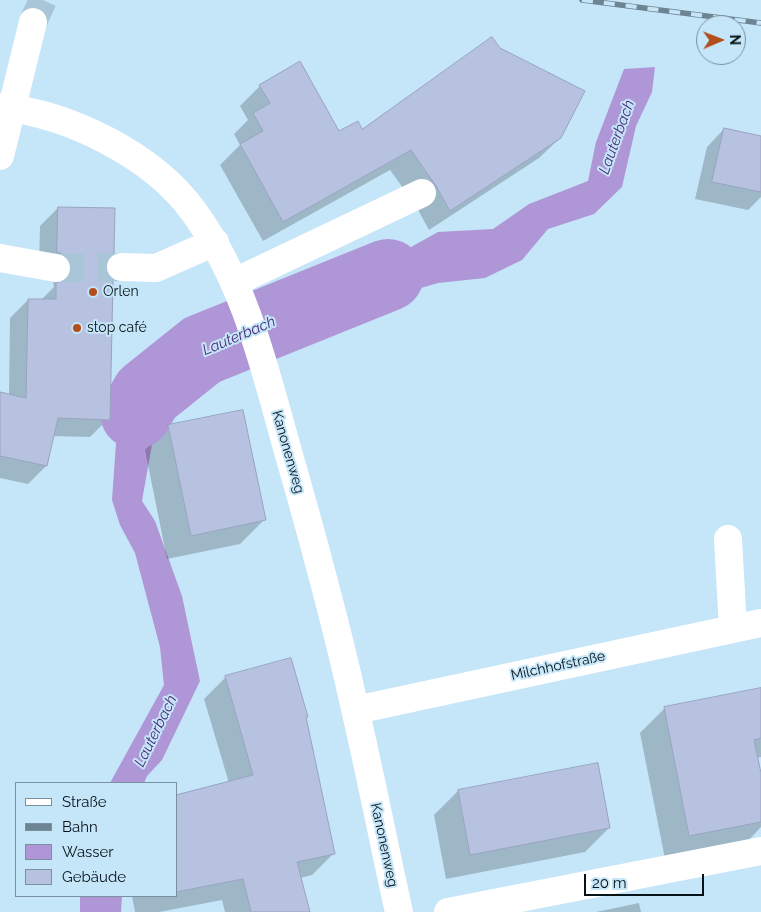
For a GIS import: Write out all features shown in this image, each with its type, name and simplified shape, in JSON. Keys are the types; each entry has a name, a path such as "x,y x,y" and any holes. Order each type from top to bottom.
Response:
{"street":[{"path":"0,156 6,108 33,22"},
{"name":"Kanonenweg","path":"6,108 56,120 97,136 130,152 153,169 193,210 215,242 235,282 266,374 322,570 356,710 399,912"},
{"path":"235,282 422,193"},
{"path":"121,267 156,268 215,242"},
{"path":"0,258 56,268"},
{"path":"728,539 733,629"},
{"name":"Milchhofstraße","path":"356,710 761,623"},
{"path":"448,912 761,851"}],"water":[{"path":"655,67 652,92 636,126 622,187 594,214 548,229 522,260 485,278 438,283 404,293 301,335 290,295 357,277 438,232 493,229 529,204 588,181 596,142 624,69"},
{"path":"208,343 222,377 169,407 154,433 142,501 155,521 182,596 200,681 162,760 147,776 144,782 111,782 164,685 160,647 135,553 120,525 112,500 118,415 141,380"},
{"path":"80,897 122,897 121,912 80,912"}],"building":[{"path":"492,37 500,48 585,91 561,138 450,211 436,186 411,150 283,222 240,144 263,131 253,113 270,103 259,85 300,61 339,131 358,121 362,129"},
{"path":"724,128 761,136 761,192 712,182"},
{"path":"58,207 115,208 114,253 108,258 105,266 108,275 113,281 110,420 58,418 47,466 0,456 0,392 26,398 28,299 56,299 56,283 68,278 71,271 71,263 66,256 57,252"},
{"path":"243,410 266,520 191,536 168,425"},
{"path":"291,658 308,717 306,717 335,854 297,862 310,912 251,912 243,879 178,892 178,794 253,775 225,676"},
{"path":"761,688 761,738 754,740 761,773 761,822 689,836 664,707"},
{"path":"598,763 610,828 470,855 458,790"}],"waterway":[{"name":"Lauterbach","path":"136,413 147,394 202,350 388,275"}],"tunnel":[{"path":"33,22 43,0"},
{"path":"56,268 121,267"}],"railway":[{"path":"582,0 761,23"}],"place":[{"name":"Orlen","path":"93,292"},
{"name":"stop café","path":"77,328"}]}
